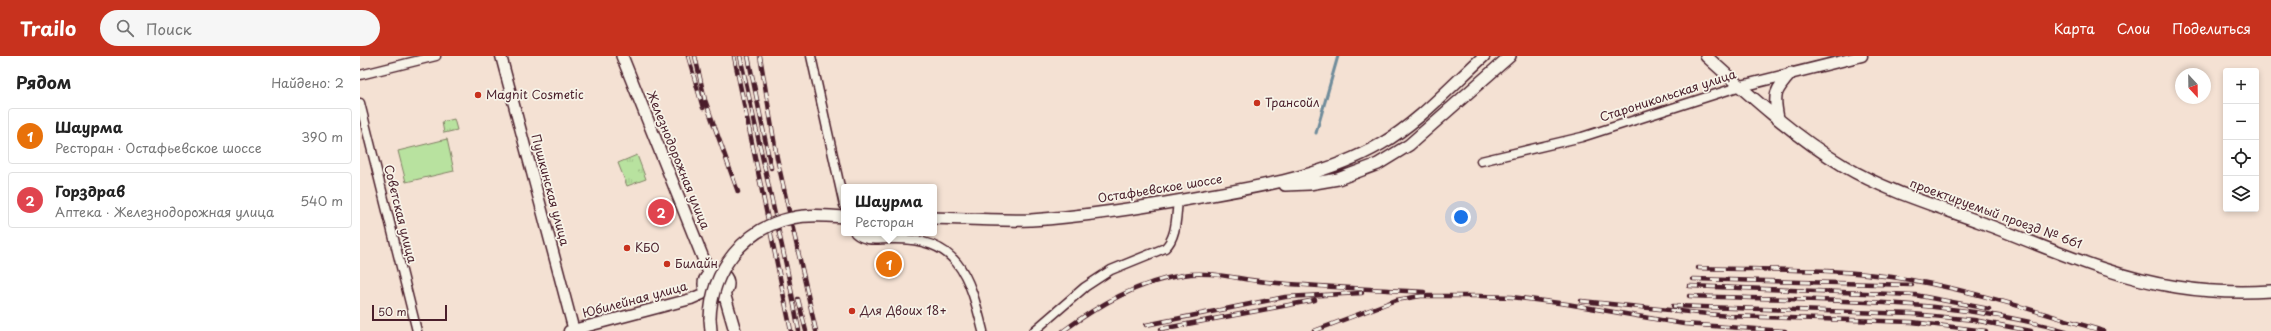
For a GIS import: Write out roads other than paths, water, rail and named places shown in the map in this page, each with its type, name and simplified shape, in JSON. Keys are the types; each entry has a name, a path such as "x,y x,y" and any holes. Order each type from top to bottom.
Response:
{"main road":[{"name":"Железнодорожная улица","path":"622,56 709,274 704,282 707,292"},
{"name":"Остафьевское шоссе","path":"937,218 1003,220 1054,218 1178,201 1271,185 1345,161 1382,143 1414,120 1484,56"},
{"name":"Остафьевское шоссе","path":"1271,185 1309,184 1338,179 1378,164 1409,145 1510,56"},
{"name":"проектируемый проезд № 661","path":"1706,56 1778,118 1845,166 1924,203 2111,271 2184,288 2234,293 2271,292"},
{"path":"1778,118 1774,101 1775,95 1778,87 1791,73"},
{"path":"711,331 710,320 714,292 720,275 732,256 754,234 772,224 792,218 808,216 841,216"},
{"path":"707,292 716,297 724,293 728,286 726,276 716,271 709,274"},
{"path":"724,293 735,331"}],"street":[{"path":"360,75 436,56"},
{"name":"Пушкинская улица","path":"501,56 572,331"},
{"path":"811,56 841,191"},
{"name":"Староникольская улица","path":"1481,161 1582,137 1742,86 1862,56"},
{"name":"Советская улица","path":"360,104 417,331"},
{"path":"1034,331 1085,286 1111,270 1164,248 1170,244 1173,237 1178,201"},
{"path":"858,236 871,240 916,240 935,246 949,255 962,268 968,278 983,331"},
{"name":"Юбилейная улица","path":"572,331 691,299 707,292"}],"waterway":[{"path":"1316,133 1338,56"}],"railway":[{"path":"688,56 703,108"},
{"path":"695,56 705,100 738,192"},
{"path":"734,56 791,331"},
{"path":"740,56 787,269 799,331"},
{"path":"748,56 771,168"},
{"path":"760,56 777,158 816,331"},
{"path":"1698,268 1844,272 1919,281 1972,293 2103,331"},
{"path":"1063,331 1091,312 1120,296 1150,283 1183,275 1214,274 1287,284 1424,292"},
{"path":"1693,279 1912,285"},
{"path":"1689,286 1915,295 1989,309"},
{"path":"1146,325 1285,297 1362,293"},
{"path":"1314,331 1396,300 1421,296 1512,297 1567,304 1684,324 1785,331"},
{"path":"1689,296 1831,300 1926,306 2020,320 2066,331"},
{"path":"798,299 806,331"},
{"path":"1161,329 1315,300"},
{"path":"1581,301 1728,316 1912,322 1986,331"},
{"path":"1673,306 1913,314 1974,320 2031,331"}],"place":[{"name":"Magnit Cosmetic","path":"478,95"},
{"name":"Трансойл","path":"1257,103"},
{"name":"Горздрав","path":"661,212"},
{"name":"КБО","path":"627,248"},
{"name":"Билайн","path":"667,264"},
{"name":"Шаурма","path":"889,264"},
{"name":"Для Двоих 18+","path":"852,311"}]}
